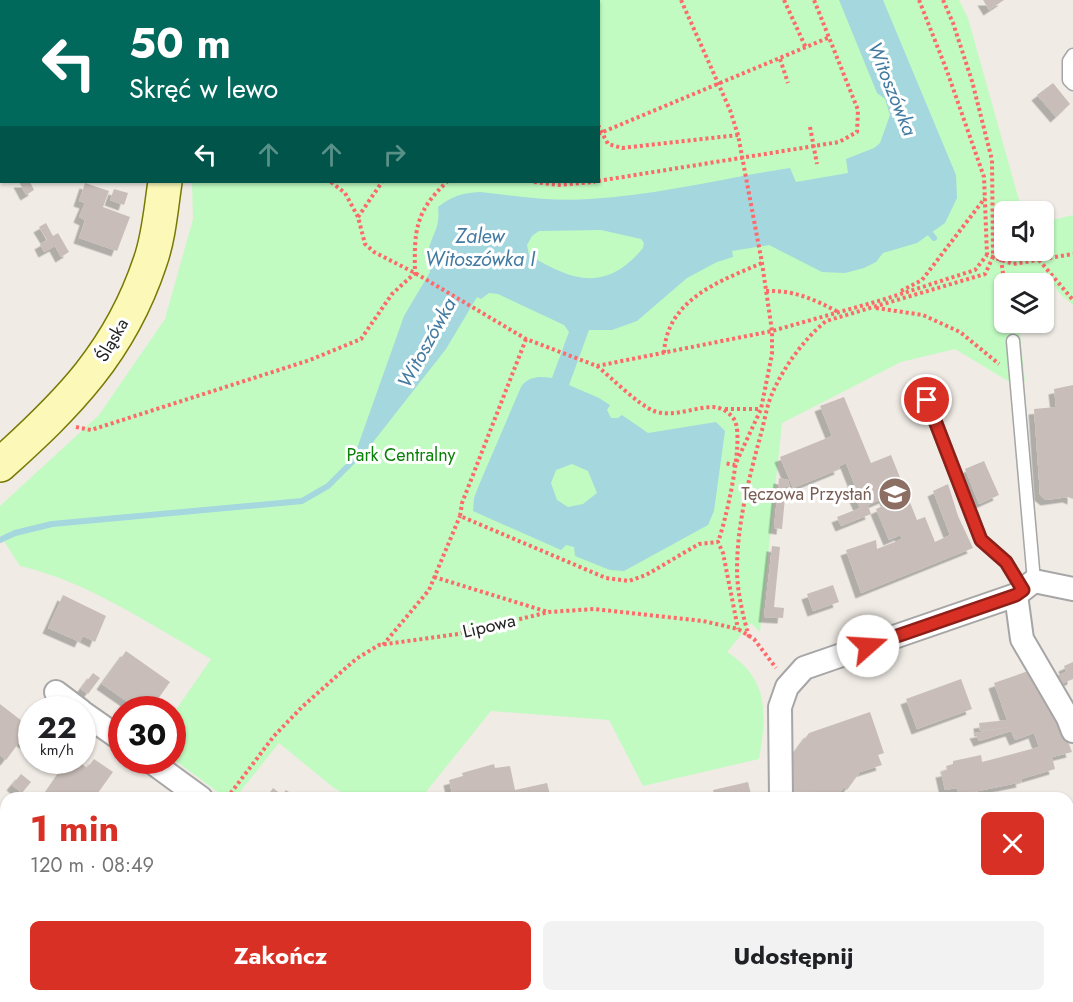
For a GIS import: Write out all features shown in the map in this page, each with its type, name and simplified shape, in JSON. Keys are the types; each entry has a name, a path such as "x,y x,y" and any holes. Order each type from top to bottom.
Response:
{"street":[{"name":"Śląska","path":"0,465 62,409 112,345 150,262 165,183"},
{"path":"781,792 784,697 804,668 1024,589 1073,589"},
{"path":"1024,589 1022,639 1068,718 1073,731"},
{"path":"56,692 61,696"},
{"path":"168,774 193,792"}],"lane":[{"path":"1073,55 1069,61 1070,80 1073,84"},
{"path":"1013,340 1017,376 1024,589"},
{"path":"927,400 981,540 1006,562 1024,589"}],"path":[{"path":"681,0 738,135 772,331 771,354 761,409 735,465"},
{"path":"784,0 806,48"},
{"path":"600,181 814,146 849,137 857,132 859,122 850,86 814,0"},
{"path":"597,366 664,353 704,342 772,331 882,300 975,270 987,255 984,177 919,0"},
{"path":"749,637 743,616 737,571 738,542 752,465 772,394 792,360 816,329 826,321 985,274 993,257 992,160 969,71 954,23 943,0"},
{"path":"738,135 622,148 608,144 600,134 830,38"},
{"path":"780,59 788,83"},
{"path":"810,127 818,164"},
{"path":"332,183 345,193 358,217 365,244 385,260 415,273 526,339 597,366 656,412 691,411 714,407 725,410 761,409"},
{"path":"358,217 381,183"},
{"path":"76,427 91,430 310,360 361,339 392,294 415,273 414,235 419,220 432,195 446,183"},
{"path":"543,183 560,185 578,183"},
{"path":"882,300 922,280 986,197"},
{"path":"1054,257 1073,254"},
{"path":"987,255 993,257"},
{"path":"1006,261 1013,264 1032,261"},
{"path":"1039,261 1073,300"},
{"path":"664,353 664,342 673,323 697,294 762,263"},
{"path":"766,291 786,290 839,312 872,308 900,310 923,315 951,327 1017,376"},
{"path":"383,645 403,618 423,599 434,578 460,516 462,503 526,339"},
{"path":"717,542 724,526 735,465 735,421 725,410"},
{"path":"723,463 735,465"},
{"path":"460,516 606,578 629,581 646,575 699,544 717,542"},
{"path":"717,542 723,553 738,630"},
{"path":"434,578 549,612"},
{"name":"Lipowa","path":"232,792 274,736 303,706 356,659 383,645 458,634 549,612 594,609 703,621 738,630 749,637 771,661 784,697"}],"green space":[{"name":"Park Centralny","path":"600,0 959,0 968,18 1019,201 994,201 994,261 1054,261 1054,220 1073,215 1073,305 1054,285 1054,273 994,273 994,333 1020,333 1025,382 1013,384 955,349 901,362 782,423 760,632 751,623 727,652 751,674 762,699 763,727 759,759 643,786 609,720 491,711 426,792 341,792 279,743 240,792 218,792 186,769 185,696 211,659 142,618 94,593 70,582 20,566 0,535 0,506 99,415 165,319 193,219 192,183 600,183"}],"water":[{"name":"Zalew Witoszówka I","path":"839,0 883,0 956,175 957,198 945,223 917,243 883,253 876,262 845,273 822,272 769,245 732,251 733,257 717,262 687,278 637,321 612,330 589,330 569,385 610,405 607,410 611,418 618,418 622,415 648,433 716,422 725,431 714,511 708,525 624,571 610,570 575,556 574,547 566,545 561,550 473,511 474,498 479,485 521,387 527,381 535,378 552,378 569,332 564,325 498,294 489,293 481,299 477,297 446,349 359,460 356,459 355,454 404,316 430,272 428,252 437,225 438,207 443,203 468,193 480,192 563,200 615,197 790,168 796,182 848,173 846,159 874,148 880,143 890,115 885,99 877,93","holes":["601,230 641,239 644,243 643,248 616,272 602,277 588,278 560,271 529,255 527,245 532,236 539,231","572,464 588,471 597,493 583,504 568,507 557,500 551,483 556,470"]}],"building":[{"path":"983,0 1004,0 989,10"},
{"path":"1053,83 1070,104 1056,117 1037,95"},
{"path":"20,183 30,183 34,190 26,195"},
{"path":"85,183 109,191 103,207 130,217 117,251 79,238 85,220 79,217 85,203 79,201"},
{"path":"114,189 128,193 124,205 110,200"},
{"path":"46,223 53,236 58,233 69,252 61,257 55,246 44,252 40,244 47,240 39,227"},
{"path":"1073,385 1073,499 1068,497 1046,500 1040,495 1034,409 1056,407 1054,389"},
{"path":"844,397 871,463 891,455 917,520 925,517 935,542 950,535 933,491 948,484 958,516 973,548 861,593 846,550 876,540 877,549 902,539 900,535 889,540 876,509 887,504 885,498 868,505 871,514 841,526 837,517 860,508 855,497 859,496 846,463 839,466 840,469 793,488 780,457 832,436 820,406"},
{"path":"984,461 999,495 979,504 965,469"},
{"path":"779,478 788,480 790,487 786,487 782,529 774,528"},
{"path":"772,546 780,547 774,607 784,608 783,618 764,617"},
{"path":"833,585 839,602 813,611 807,594"},
{"path":"63,595 106,616 95,642 83,636 80,642 48,628"},
{"path":"126,651 170,682 160,696 119,696 102,684"},
{"path":"1073,662 1073,679 1061,684 1056,676 1066,672 1064,666"},
{"path":"1034,669 1057,712 1072,752 1052,757 1055,769 1021,779 1022,782 974,792 958,792 957,788 945,790 941,772 947,771 946,766 953,764 953,761 981,755 982,762 1039,747 1034,733 1015,740 1011,731 979,741 975,733 1009,727 980,731 979,723 1007,720 994,683"},
{"path":"93,673 100,678 88,694 81,689"},
{"path":"961,679 972,709 917,729 906,699"},
{"path":"0,704 18,718 18,744 6,760 0,755"},
{"path":"870,712 884,753 878,755 882,765 860,772 847,790 844,787 840,792 790,791 791,758 809,733"},
{"path":"96,760 108,769 108,774 112,774 99,792 47,792 59,774 96,774"},
{"path":"494,764 495,768 510,766 515,790 547,783 549,792 452,792 449,780 463,776 462,773"},
{"path":"21,774 31,782 21,792 12,785"},
{"path":"748,782 750,792 714,792 713,790"}],"waterway":[{"path":"926,228 934,238"},
{"name":"Witoszówka","path":"0,540 15,533 52,524 302,501 328,486 360,454"}],"place":[{"name":"Tęczowa Przystań","path":"895,494"}],"route":[{"path":"868,646 1016,595 1023,590 1006,562 981,540 927,400"}]}
